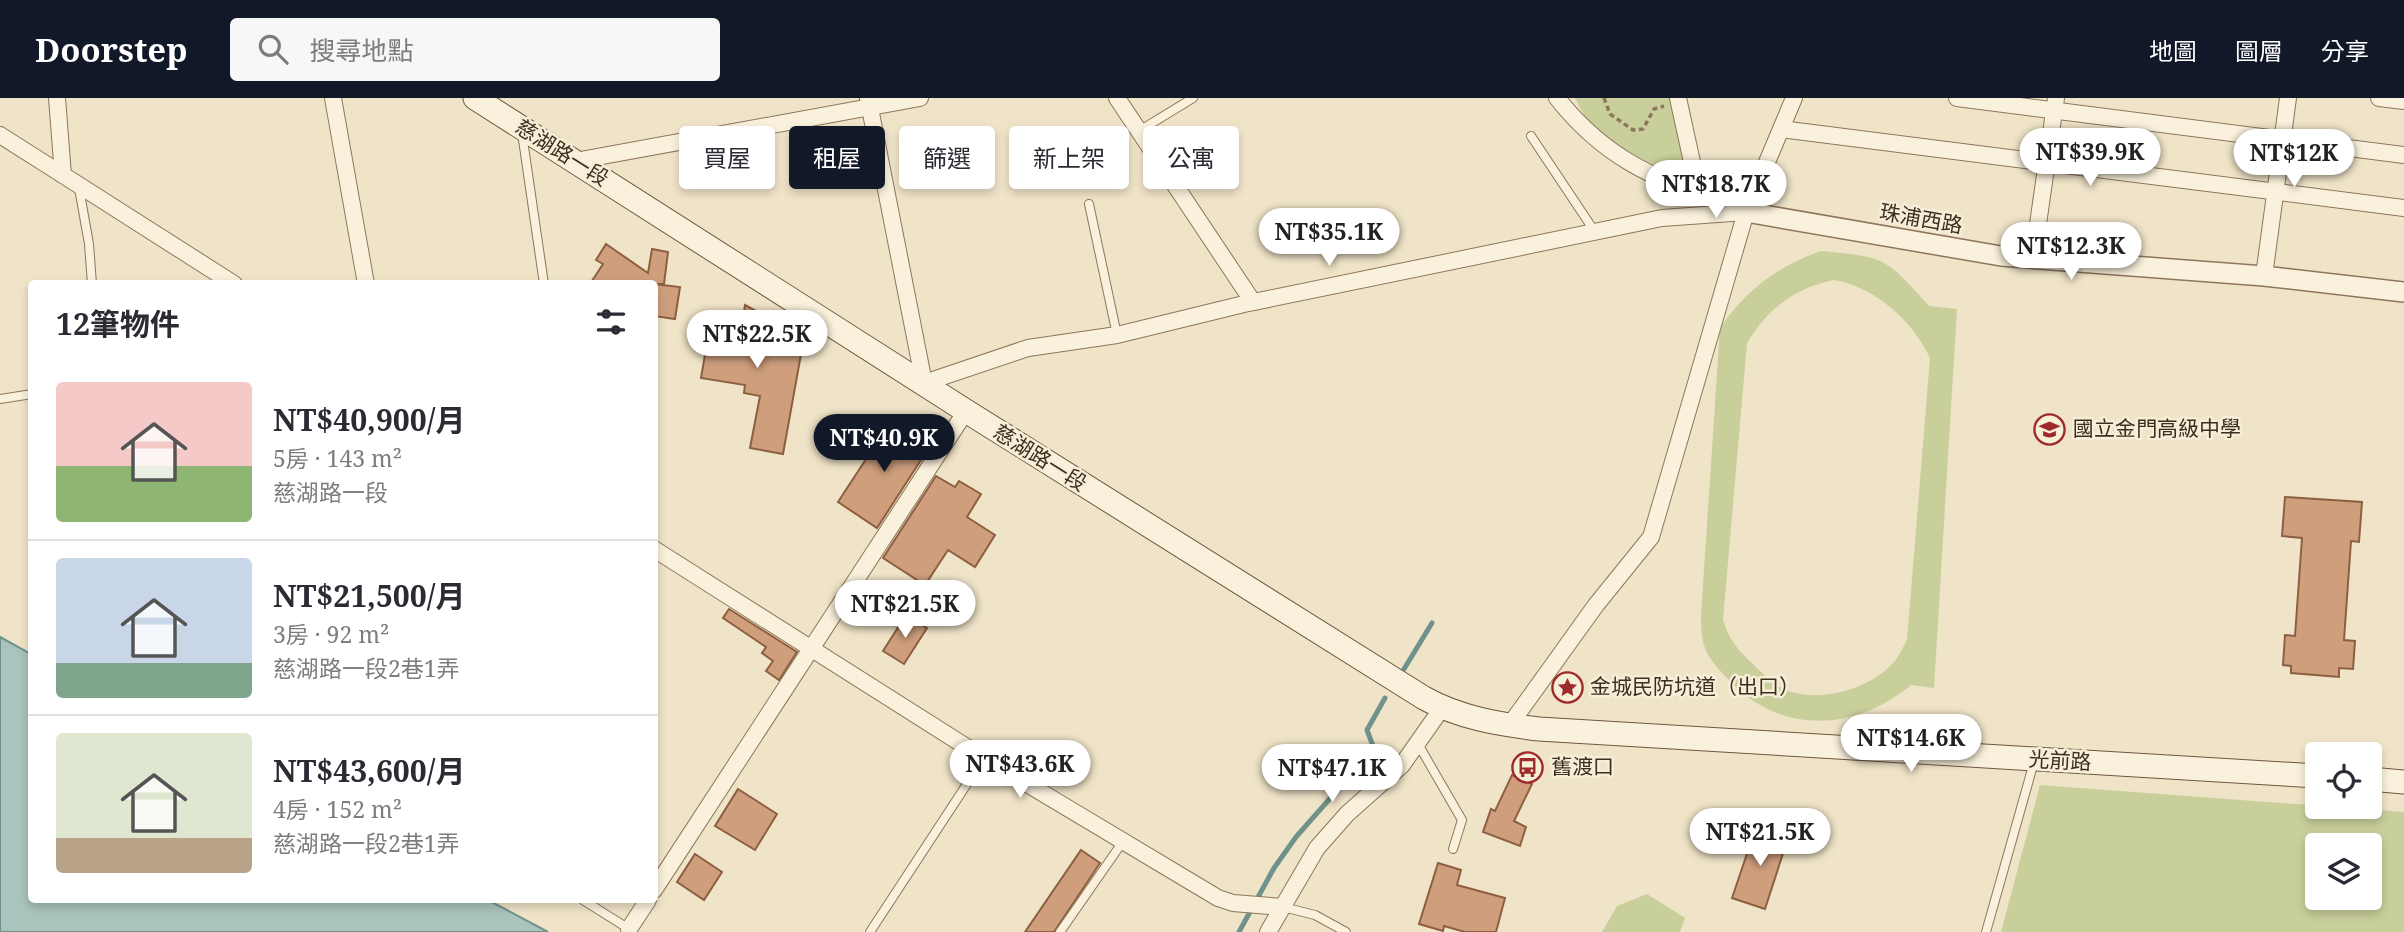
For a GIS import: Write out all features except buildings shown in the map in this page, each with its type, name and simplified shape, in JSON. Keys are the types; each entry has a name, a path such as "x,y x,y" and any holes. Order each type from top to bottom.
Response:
{"main road":[{"name":"慈湖路一段","path":"475,98 965,411 1443,708 1509,726"},
{"name":"光前路","path":"1509,726 2305,775"},
{"path":"2382,780 2404,782"}],"street":[{"path":"57,98 64,175"},
{"path":"333,98 365,280"},
{"path":"575,161 869,103 920,98"},
{"path":"1117,98 1253,302"},
{"name":"珠浦西路","path":"1558,98 1582,129 1620,159 1746,212 2001,256 2264,276 2404,292"},
{"path":"1509,726 1596,606 1651,537 1746,212 1794,98"},
{"path":"1957,98 2055,104 2404,155"},
{"path":"2264,276 2288,98"},
{"path":"2379,98 2404,101"},
{"path":"1674,100 1699,194"},
{"path":"869,103 924,383 1028,348 1116,335 1253,302 1662,218 1746,212"},
{"path":"2033,259 2055,104"},
{"path":"1781,129 2046,165 2404,208"},
{"path":"0,135 228,280"},
{"path":"658,884 965,411"},
{"path":"658,551 984,758 1218,898 1245,905 1276,907"},
{"path":"1268,932 1276,907 1334,828 1392,776 1443,708"},
{"path":"629,929 646,903"}],"lane":[{"path":"1139,131 1193,98"},
{"path":"521,127 543,280"},
{"path":"1531,136 1595,232"},
{"path":"79,185 92,280"},
{"path":"1089,204 1116,335"},
{"path":"0,399 28,395"},
{"path":"1418,744 1462,820 1453,849"},
{"path":"870,932 984,758"},
{"path":"1986,932 2034,759"},
{"path":"1060,932 1124,840"},
{"path":"588,903 629,929"},
{"path":"1276,907 1315,915 1346,932"}],"path":[{"path":"1604,98 1611,114 1633,130 1643,129 1654,109 1674,100"}],"green space":[{"path":"1575,98 1670,98 1690,181 1632,155 1591,129"},
{"path":"1821,251 1873,258 1893,269 1929,306 1957,309 1934,688 1911,685 1867,712 1819,721 1794,718 1771,711 1749,698 1710,658 1701,627 1720,328 1752,291 1777,272","holes":["1834,280 1864,290 1891,308 1914,331 1930,358 1907,640 1893,663 1870,681 1841,692 1810,695 1782,688 1767,677 1735,644 1723,620 1747,343 1773,310 1794,294"]},
{"path":"2040,785 2305,805 2305,819 2382,819 2382,810 2404,812 2404,932 2001,932"},
{"path":"1647,894 1685,918 1680,932 1602,932 1617,906"}],"water":[{"path":"0,637 28,652 28,903 494,903 548,932 0,932"}],"waterway":[{"path":"1404,669 1432,623"},
{"path":"1239,932 1274,868 1296,837 1370,753 1373,746 1367,730 1385,698"}],"place":[{"name":"國立金門高級中學","path":"2050,429"},
{"name":"金城民防坑道（出口）","path":"1567,687"},
{"name":"舊渡口","path":"1528,767"}]}
